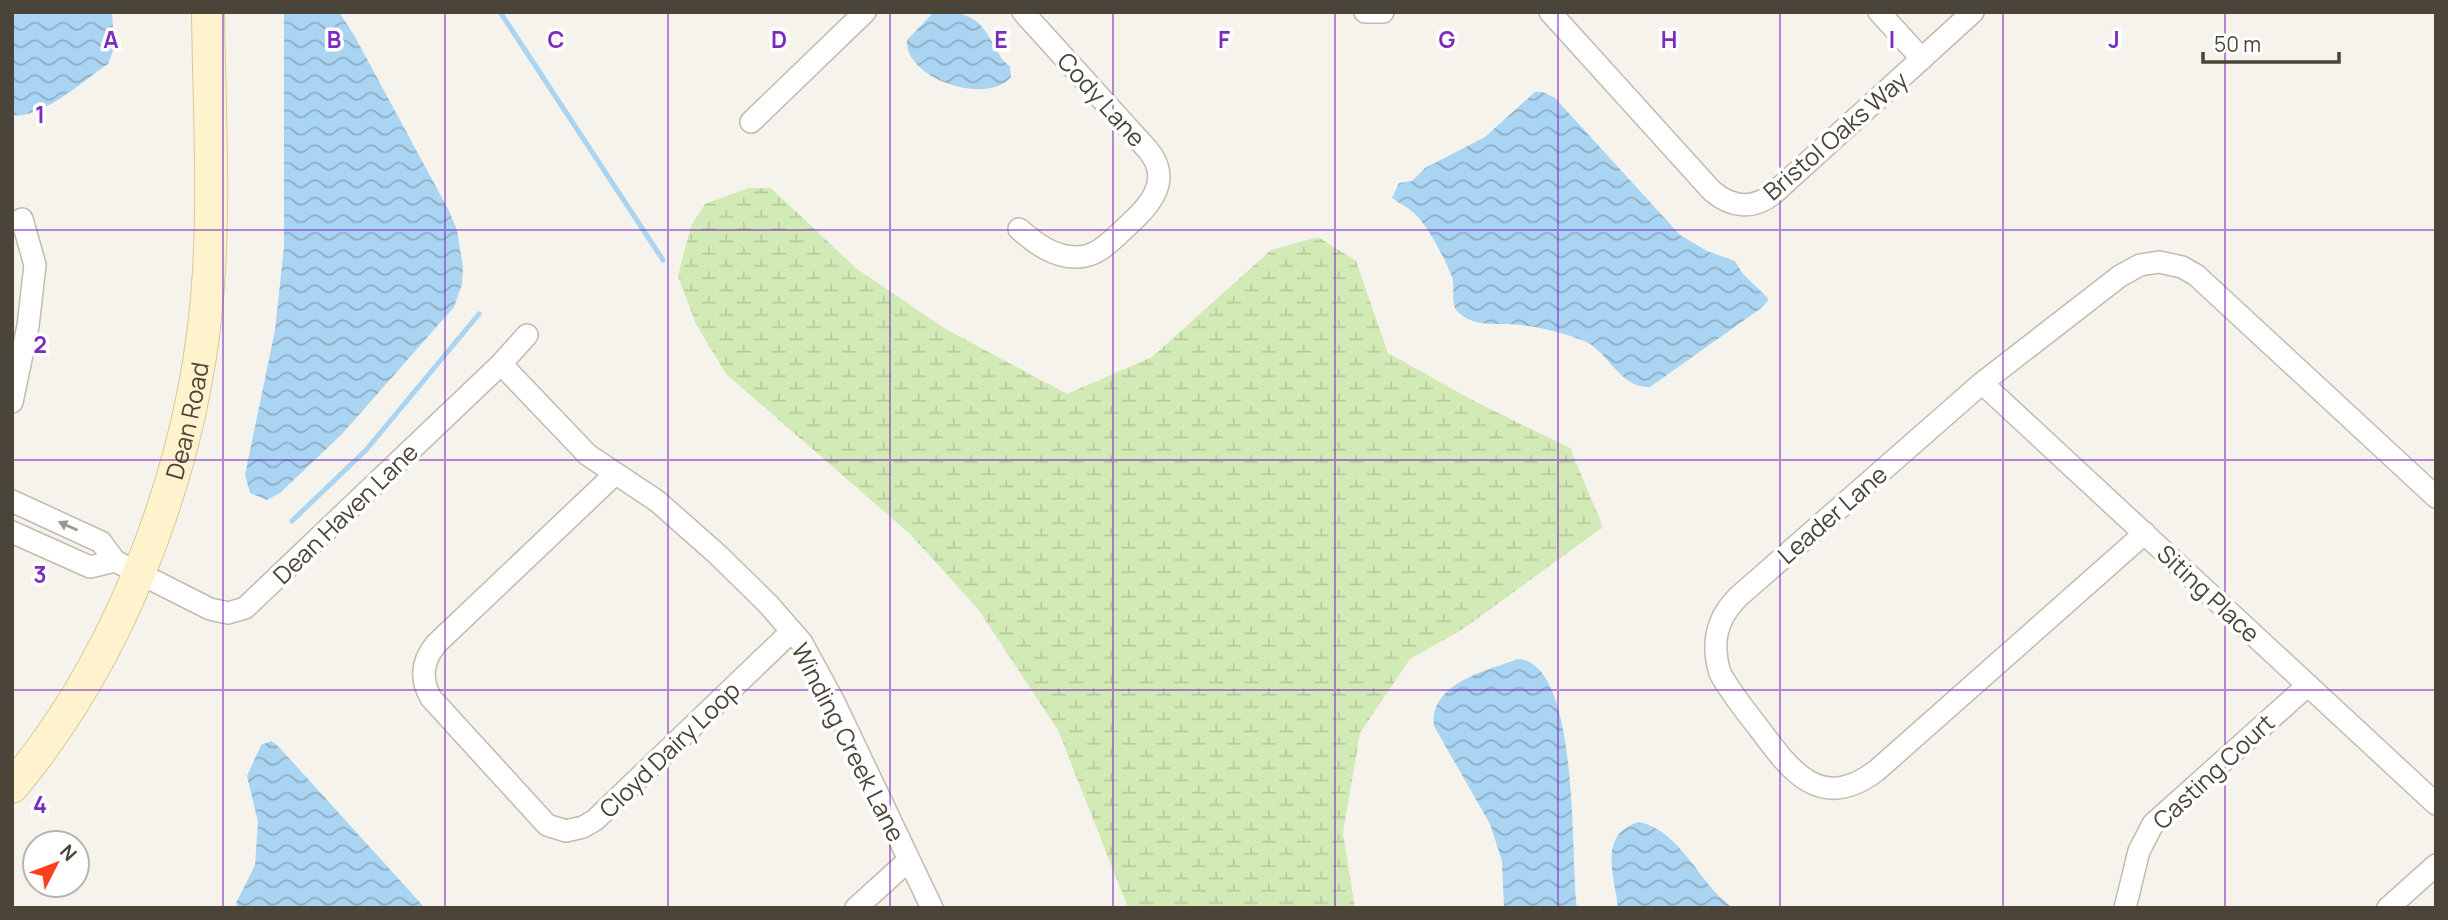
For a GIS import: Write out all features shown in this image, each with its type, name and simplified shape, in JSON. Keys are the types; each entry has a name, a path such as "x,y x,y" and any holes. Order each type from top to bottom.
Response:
{"street":[{"name":"Dean Road","path":"12,787 87,678 127,567 157,525 178,454 198,361 209,272 208,12"},
{"path":"751,122 866,12"},
{"name":"Cody Lane","path":"1019,229 1036,243 1056,253 1077,257 1092,254 1147,208 1155,197 1159,176 1155,159 1148,150 1023,12"},
{"path":"1365,12 1383,12"},
{"name":"Bristol Oaks Way","path":"1550,12 1712,191 1723,200 1741,206 1757,203 1771,196 1973,12"},
{"path":"1879,12 1922,60"},
{"path":"14,390 35,265 22,219"},
{"name":"Leader Lane","path":"2145,533 1869,776 1848,786 1828,788 1810,783 1790,770 1720,673 1715,651 1718,625 1738,597 1982,383 2125,273 2153,262 2176,265 2206,283 2436,497"},
{"name":"Dean Haven Lane","path":"12,501 101,542 127,567 210,609 228,613 245,608 501,364 527,335"},
{"name":"Winding Creek Lane","path":"501,364 583,450 614,475 675,514 758,593 792,631 822,678 932,908"},
{"name":"Siting Place","path":"1982,383 2436,804"},
{"name":"Cloyd Dairy Loop","path":"614,475 436,645 424,669 425,687 431,698 540,820 566,831 583,827 595,820 792,631"},
{"path":"12,532 90,567 127,567"},
{"name":"Casting Court","path":"2125,908 2141,845 2157,819 2307,686"},
{"path":"856,908 909,860"},
{"path":"2388,908 2436,864"}],"green space":[{"path":"748,188 771,188 857,269 944,328 1067,394 1152,357 1271,250 1318,237 1356,261 1388,353 1474,401 1570,448 1603,527 1463,629 1410,659 1360,733 1343,833 1355,908 1128,908 1058,730 978,609 910,534 726,374 696,324 678,276 691,226 705,204"}],"water":[{"path":"12,12 112,12 114,48 108,64 49,105 23,115 12,115"},
{"path":"284,12 339,12 449,211 457,230 463,267 462,284 454,307 342,434 280,493 267,500 250,493 245,475 275,330 284,247"},
{"path":"934,12 965,15 978,23 1002,59 1010,66 1011,77 1000,85 984,89 967,88 949,84 919,66 910,54 907,40"},
{"path":"1535,92 1543,92 1555,98 1680,235 1707,251 1735,261 1743,274 1767,297 1768,301 1760,309 1650,387 1639,386 1630,381 1600,352 1582,340 1536,327 1481,323 1459,313 1453,301 1452,277 1433,238 1415,214 1392,198 1399,183 1412,181 1425,168 1485,137"},
{"path":"1518,659 1538,669 1553,693 1563,727 1572,810 1577,908 1504,908 1502,861 1490,824 1434,726 1435,711 1450,689 1476,674"},
{"path":"271,741 425,908 238,907 236,903 255,865 258,822 247,776 261,745"},
{"path":"1639,822 1667,836 1733,908 1618,908 1612,869 1613,846 1626,828"}],"waterway":[{"path":"500,12 663,260"},
{"path":"292,521 366,450 479,314"}]}
